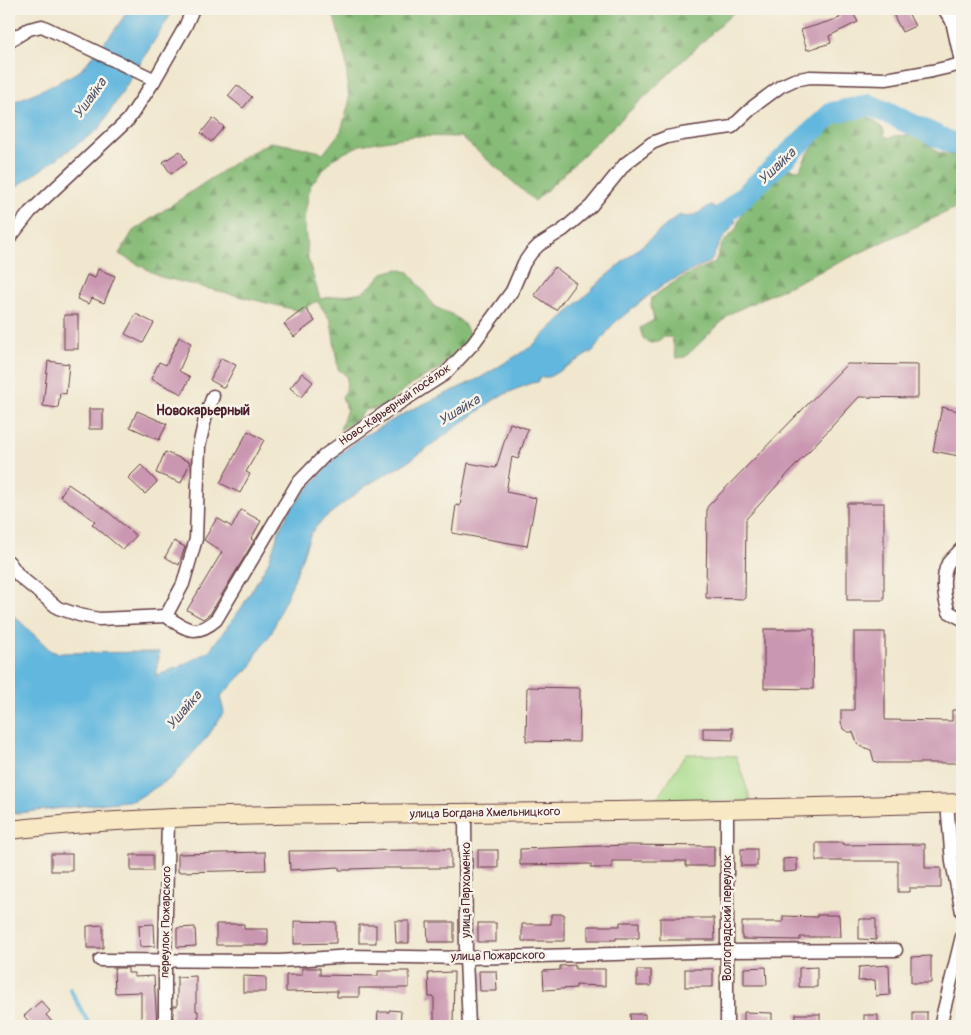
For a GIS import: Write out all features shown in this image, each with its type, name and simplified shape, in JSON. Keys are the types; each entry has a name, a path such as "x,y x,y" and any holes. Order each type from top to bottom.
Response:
{"street":[{"path":"9,238 30,212 128,120 151,79 185,27 193,9"},
{"path":"944,9 952,21 962,65"},
{"path":"952,21 962,12"},
{"path":"9,41 36,26 48,28 151,79"},
{"name":"Ново-Карьерный посёлок","path":"166,616 183,628 194,630 205,629 216,620 297,484 331,451 387,411 445,374 473,344 512,291 531,252 563,230 591,206 625,164 652,143 666,137 732,126 781,86 794,80 810,76 886,79 962,65"},
{"path":"9,562 19,576 58,608 99,619 166,616 183,584 196,539 199,446 206,415 213,396"},
{"path":"962,548 948,564 945,574 946,603 949,612 962,618"},
{"path":"955,803 952,862 962,912"},
{"name":"улица Богдана Хмельницкого","path":"9,830 168,818 310,814 727,809 955,803"},
{"name":"Волгоградский переулок","path":"727,809 727,1026"},
{"name":"улица Пархоменко","path":"465,813 468,1026"},
{"name":"переулок Пожарского","path":"165,1026 164,961 168,818"},
{"path":"940,1026 962,936"},
{"name":"улица Пожарского","path":"100,960 280,961 350,956 466,958 727,951 896,950"}],"green space":[{"path":"332,9 737,9 535,201 461,137 413,136 360,145 332,159 310,186 304,219 308,259 320,299 363,292 383,273 398,269 409,272 435,307 453,315 463,323 470,334 463,345 440,368 409,386 383,407 366,410 356,420 340,430 347,409 342,397 346,391 347,376 338,369 331,321 317,301 300,311 161,277 119,254 133,231 240,159 270,142 324,153 341,131 349,103 346,61"},
{"path":"853,114 866,116 884,130 884,136 890,138 912,135 924,138 937,152 962,157 962,205 731,313 685,357 676,358 672,337 663,337 657,342 650,343 643,338 640,328 654,320 651,305 652,298 674,282 715,262 722,244 736,229 746,203 780,174 789,169 800,170 810,150 833,122"},
{"path":"686,754 736,756 751,801 654,803"}],"water":[{"path":"129,9 173,9 99,129 9,192 9,104 80,71 114,31"},
{"path":"711,205 736,221 719,244 711,261 662,285 613,324 593,351 549,377 541,377 538,382 531,383 498,397 409,461 367,485 322,520 311,533 272,632 256,655 251,666 220,697 224,712 208,736 171,778 135,800 9,814 9,611 51,651 58,653 159,652 156,676 183,665 209,651 242,607 269,561 279,531 292,507 338,455 364,436 413,409 480,378 531,347 606,276 669,223 680,215 684,217 692,216"}],"building":[{"path":"851,9 858,22 829,36 831,43 807,50 801,30 840,18 838,14"},
{"path":"906,9 915,26 902,32 893,14"},
{"path":"237,85 252,97 243,108 228,96"},
{"path":"213,118 224,127 211,142 201,133"},
{"path":"180,151 187,163 171,174 163,162"},
{"path":"555,267 576,283 556,310 534,295"},
{"path":"98,269 115,276 104,303 92,298 89,304 77,299 87,275 95,278"},
{"path":"305,308 315,321 294,337 284,324"},
{"path":"136,314 154,323 143,343 125,334"},
{"path":"64,315 78,315 78,349 64,349"},
{"path":"179,337 191,343 179,371 190,377 182,394 151,379 159,362 166,365"},
{"path":"221,358 236,365 224,388 210,380"},
{"path":"48,361 69,364 66,394 60,393 58,408 43,406"},
{"path":"847,364 918,365 918,398 859,397 746,519 745,599 706,598 707,507"},
{"path":"302,373 313,382 301,397 290,388"},
{"path":"942,407 962,412 962,442 959,456 933,451"},
{"path":"89,409 103,409 103,429 89,429"},
{"path":"137,411 167,424 159,440 130,427"},
{"path":"510,423 528,429 518,459 512,457 506,492 536,498 527,546 452,533 456,505 460,506 468,463 496,468"},
{"path":"248,431 264,440 246,472 250,474 240,493 220,483"},
{"path":"165,452 190,462 181,483 156,473"},
{"path":"141,465 157,482 145,494 128,478"},
{"path":"68,484 105,509 136,536 123,550 92,524 95,521 60,496"},
{"path":"847,503 884,503 884,600 847,600"},
{"path":"241,510 261,521 251,539 254,541 210,614 203,619 187,610 222,552 204,540 217,518 232,527"},
{"path":"174,541 185,547 179,565 165,557"},
{"path":"764,629 814,629 813,689 764,688"},
{"path":"854,632 885,632 885,720 952,721 952,710 962,710 962,763 879,763 874,761 871,750 858,745 853,732 843,729 841,710 854,710"},
{"path":"527,687 580,688 579,742 526,741"},
{"path":"703,728 733,728 733,740 703,739"},
{"path":"816,843 843,843 843,845 925,844 925,868 941,868 941,888 909,888 909,892 898,892 898,861 816,861"},
{"path":"627,845 714,846 714,866 686,866 686,861 612,861 612,868 591,868 591,864 520,865 520,849"},
{"path":"451,849 451,868 339,870 339,867 290,870 289,851"},
{"path":"741,849 757,849 757,866 741,866"},
{"path":"478,850 498,850 498,868 478,868"},
{"path":"265,852 266,870 178,872 178,854"},
{"path":"51,854 72,854 72,871 51,871"},
{"path":"131,855 153,855 153,871 131,871"},
{"path":"797,858 797,871 783,872 783,859"},
{"path":"551,914 564,914 564,941 522,941 522,924 551,924"},
{"path":"817,915 839,915 840,937 800,937 800,940 742,939 742,922 783,922 783,916 817,917"},
{"path":"660,918 714,918 715,940 660,940"},
{"path":"859,919 876,919 876,940 859,939"},
{"path":"294,921 336,922 336,943 294,944"},
{"path":"395,921 409,921 409,943 396,943"},
{"path":"427,922 454,922 454,942 428,942"},
{"path":"620,922 639,922 639,938 588,940 588,926 620,926"},
{"path":"478,923 496,923 496,942 478,942"},
{"path":"154,924 155,946 140,947 139,925"},
{"path":"216,924 244,924 244,929 268,929 268,945 216,945"},
{"path":"103,925 103,948 87,948 87,926"},
{"path":"359,925 376,925 376,943 359,943"},
{"path":"195,927 196,946 177,947 177,928"},
{"path":"931,956 931,983 911,983 911,957"},
{"path":"575,965 575,969 605,969 605,986 576,985 576,988 544,990 543,971 560,970 560,966"},
{"path":"889,965 890,995 876,996 875,980 858,981 859,967"},
{"path":"766,967 767,985 744,985 744,968"},
{"path":"817,967 817,987 799,987 799,968"},
{"path":"114,968 128,968 128,973 134,973 134,977 154,976 157,1026 141,1026 141,992 115,993"},
{"path":"302,968 320,968 320,975 378,976 378,971 409,971 409,988 359,988 359,997 337,997 337,991 286,992 286,975 302,975"},
{"path":"685,969 713,969 713,987 685,987"},
{"path":"637,970 651,970 651,986 637,986"},
{"path":"479,971 496,971 497,991 480,991"},
{"path":"454,972 453,1026 434,1026 434,997 429,997 428,973"},
{"path":"196,976 198,1026 173,1026 173,1006 177,1006 177,977"},
{"path":"243,976 266,977 266,992 243,992"},
{"path":"41,1001 50,1011 46,1015 56,1026 33,1026 24,1016"},
{"path":"389,1010 401,1011 400,1026 377,1026 378,1012 389,1012"},
{"path":"744,1012 772,1013 772,1026 744,1026"},
{"path":"913,1012 927,1012 927,1026 913,1026"},
{"path":"630,1014 645,1014 645,1026 631,1026"},
{"path":"796,1014 820,1014 820,1026 796,1026"},
{"path":"864,1015 878,1015 878,1026 864,1026"}],"waterway":[{"name":"Ушайка","path":"702,232 728,211 832,113 870,105 954,144 962,144"},
{"path":"70,989 90,1026"}],"district":[{"name":"Новокарьерный","path":"203,410"}]}
